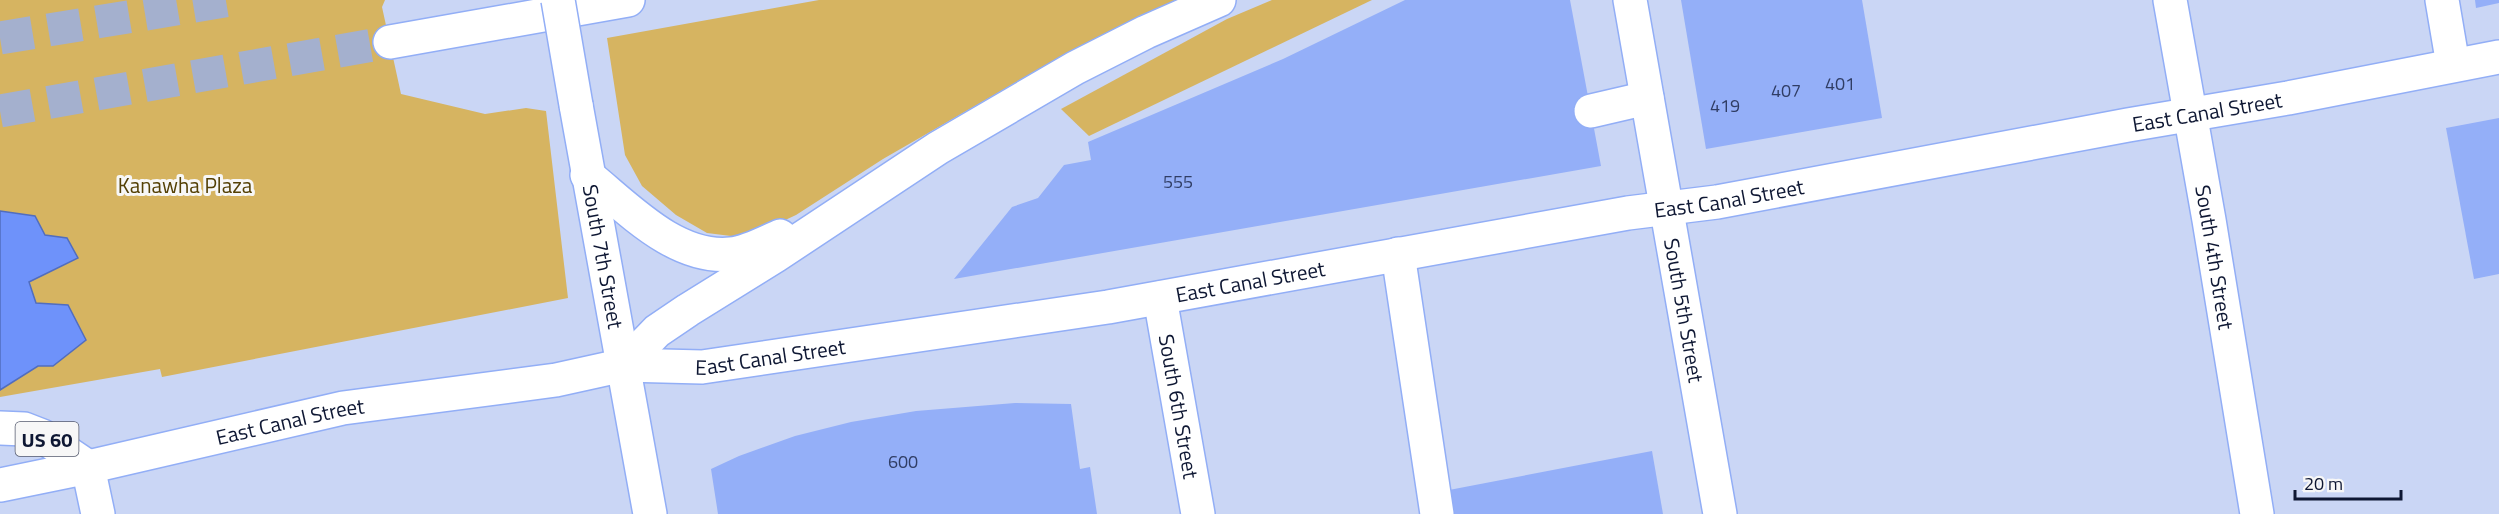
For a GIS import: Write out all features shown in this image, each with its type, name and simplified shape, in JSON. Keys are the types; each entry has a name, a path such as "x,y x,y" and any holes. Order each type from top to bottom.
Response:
{"main road":[{"name":"South 7th Street","path":"558,0 587,175 650,514"},
{"path":"390,42 628,0"},
{"path":"624,366 657,331 948,142 1076,68 1146,32 1219,0"},
{"name":"South 5th Street","path":"1630,0 1720,514"},
{"name":"South 4th Street","path":"2170,0 2257,514"},
{"path":"2442,0 2453,65"},
{"name":"East Canal Street","path":"0,485 343,408 556,380 624,366 702,367 1160,298 1628,213 1729,200 2499,57"},
{"path":"1591,111 1647,98"},
{"path":"587,175 653,229 692,249 716,253 731,254 746,250 841,211"},
{"path":"1398,254 1437,514"},
{"name":"South 6th Street","path":"1160,298 1198,514"},
{"name":"US 60","path":"0,428 24,429 42,436 88,467 98,514"}],"green space":[{"name":"Kanawha Plaza","path":"0,0 385,0 382,7 401,94 485,114 526,108 546,111 568,298 162,377 160,369 0,397"},
{"path":"819,0 1177,0 1046,65 883,159 796,215 766,229 739,237 707,233 676,215 642,186 625,155 607,38"},
{"path":"1272,0 1372,0 1089,136 1061,109 1227,19"}],"water":[{"path":"0,211 35,216 45,235 67,238 78,258 29,282 36,303 68,305 86,340 53,366 38,366 0,390"}],"building":[{"path":"1405,0 1570,0 1601,166 954,279 1012,207 1038,198 1064,165 1091,160 1088,142 1283,59"},
{"path":"1681,0 1862,0 1882,118 1706,149"},
{"path":"2475,0 2499,0 2499,3 2476,8"},
{"path":"2499,118 2499,274 2474,279 2446,128"},
{"path":"1015,403 1071,404 1080,469 1090,467 1097,514 718,514 711,469 739,456 795,436 851,422 916,411"},
{"path":"1652,451 1663,514 1453,514 1449,490"}],"tunnel":[{"path":"0,38 231,0"},
{"path":"0,111 390,42"}]}
